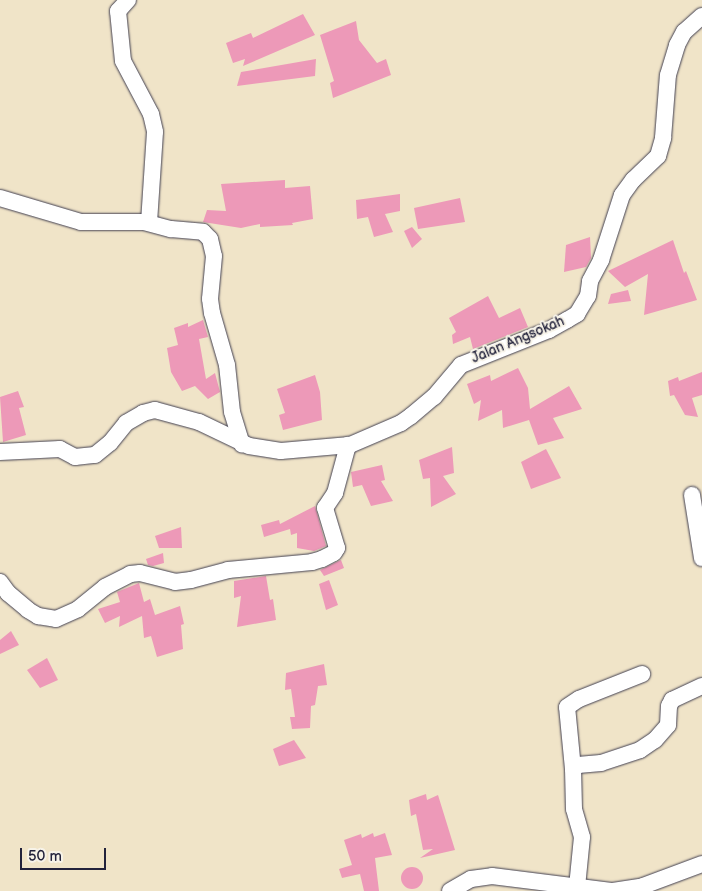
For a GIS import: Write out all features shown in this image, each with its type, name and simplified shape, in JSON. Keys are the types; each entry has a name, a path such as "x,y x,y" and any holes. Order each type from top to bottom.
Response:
{"street":[{"path":"128,0 118,11 123,61 151,114 155,132 149,223"},
{"name":"Jalan Angsokah","path":"0,452 60,449 75,457 95,455 110,443 126,423 143,412 156,410 165,410 204,424 242,444 281,451 348,445 390,428 411,416 434,397 461,364 554,328 577,314 584,306 590,281 601,260 622,194 633,180 654,160 661,146 666,88 677,45 684,32 702,16"},
{"path":"0,198 81,222 149,223 203,232 210,239 214,256 210,299 212,313 227,365 232,412 242,444"},
{"path":"0,582 8,593 28,610 38,616 56,619 78,609 105,587 130,574 140,573 174,582 191,580 228,570 312,562 322,559 335,552 337,548 325,506 335,493 348,445"},
{"path":"692,495 702,558"},
{"path":"577,887 582,837 574,809 574,769 567,707 579,699 642,674"},
{"path":"574,769 578,765 601,763 646,746 668,725 669,706 672,700 702,686"},
{"path":"450,891 471,879 492,876 613,891 643,886 702,864"}],"building":[{"path":"303,14 315,35 243,66 245,59 233,63 226,43 251,33 253,38"},
{"path":"356,21 359,40 377,63 386,59 391,75 333,98 330,83 334,81 320,35"},
{"path":"316,59 315,76 237,86 241,72"},
{"path":"285,180 285,188 310,186 313,219 292,223 293,225 260,227 260,224 241,228 203,222 207,210 226,211 221,184"},
{"path":"400,194 400,211 385,214 393,232 374,237 368,217 357,219 356,200"},
{"path":"460,198 465,222 418,229 414,208"},
{"path":"412,227 422,239 412,248 404,231"},
{"path":"590,237 591,258 586,267 564,272 566,245"},
{"path":"673,240 684,273 686,271 697,300 644,315 648,274 625,287 608,271"},
{"path":"628,290 631,301 608,304 611,294"},
{"path":"488,296 499,318 520,308 528,327 473,349 470,337 453,344 452,335 456,332 449,318"},
{"path":"203,320 208,337 199,339 206,379 215,373 220,392 208,399 195,386 182,391 171,372 167,348 178,345 174,328 188,323 188,327"},
{"path":"518,368 528,388 530,409 569,386 582,409 553,418 564,438 538,445 529,420 503,428 502,410 478,421 481,400 474,404 467,384 490,375 491,381"},
{"path":"702,372 702,395 692,398 698,417 685,415 674,395 670,396 668,381 678,377 679,381"},
{"path":"315,375 320,392 322,420 283,430 279,415 285,413 277,389"},
{"path":"18,391 24,407 19,408 26,435 3,442 0,397"},
{"path":"452,447 454,473 443,476 456,494 431,507 430,478 423,479 419,460"},
{"path":"546,449 561,478 531,489 521,462"},
{"path":"382,465 385,480 381,481 393,501 371,506 362,485 353,487 351,472"},
{"path":"315,506 326,546 314,551 297,548 297,533 291,535 290,529 264,537 261,525 279,520 280,524"},
{"path":"181,527 182,548 159,548 155,536"},
{"path":"163,553 164,563 153,566 148,565 146,559"},
{"path":"341,560 344,568 324,576 320,570"},
{"path":"266,576 270,600 273,599 276,620 237,627 241,596 234,598 234,581"},
{"path":"329,580 338,605 326,610 319,584"},
{"path":"139,583 144,602 150,599 155,615 180,606 184,624 181,625 183,649 157,657 151,636 144,638 142,616 119,627 120,616 105,623 98,609 120,602 117,592"},
{"path":"11,631 19,645 0,654 0,640"},
{"path":"47,658 58,680 40,688 27,670"},
{"path":"324,664 327,685 318,686 315,705 311,706 310,728 292,729 290,717 295,717 291,689 285,690 286,673"},
{"path":"294,740 306,758 279,766 273,749"},
{"path":"426,794 427,800 438,795 455,850 420,858 433,849 423,850 416,814 411,816 409,800"},
{"path":"373,833 374,837 385,833 392,855 375,858 379,891 364,891 360,874 342,878 339,869 352,865 344,840 361,834 362,838"},
{"path":"412,867 422,874 423,878 416,888 412,889 402,882 401,878 408,868"}]}
